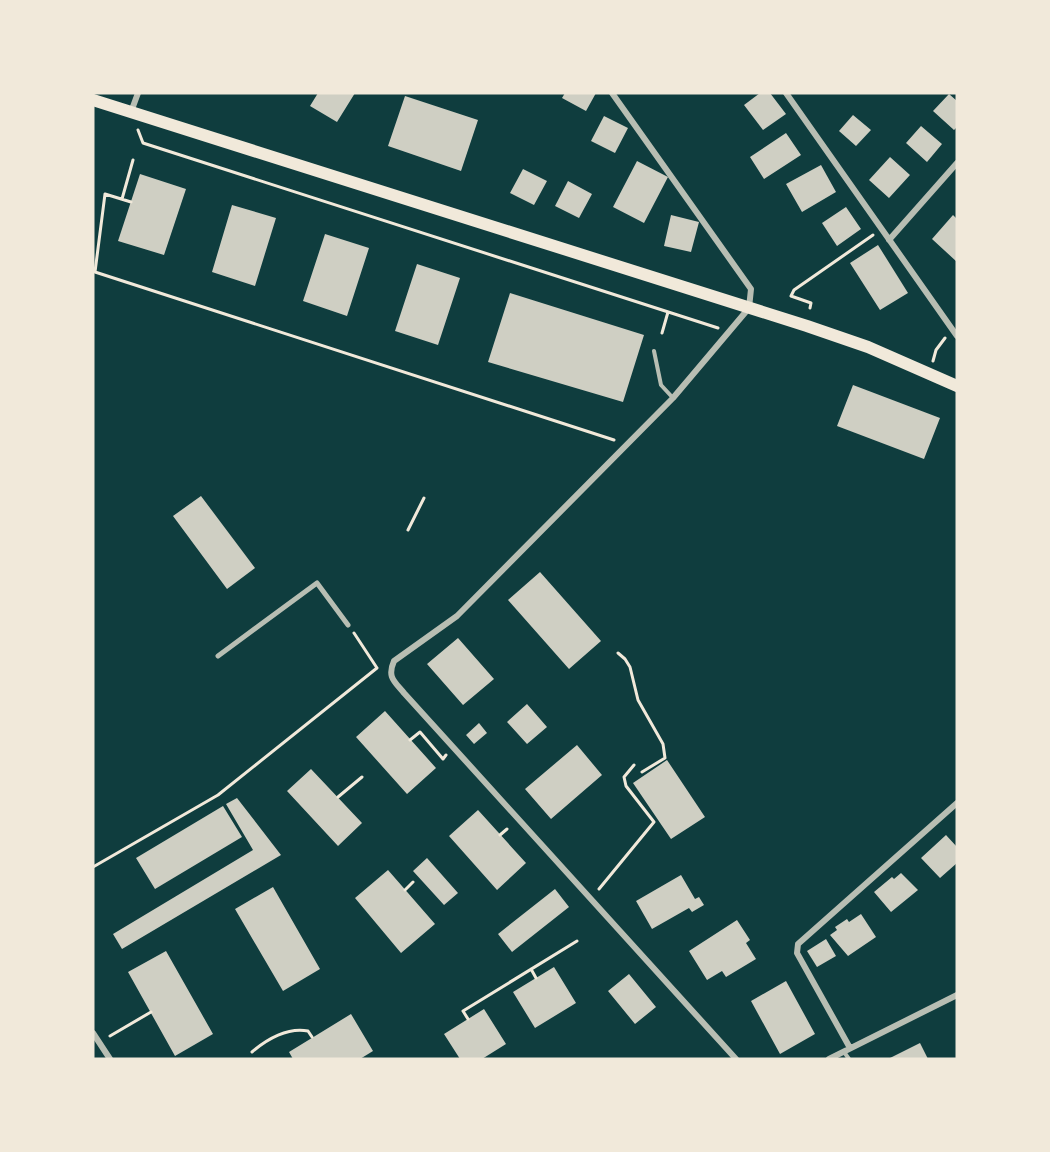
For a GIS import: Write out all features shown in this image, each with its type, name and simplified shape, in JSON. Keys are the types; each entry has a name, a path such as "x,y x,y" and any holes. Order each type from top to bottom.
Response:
{"main road":[{"path":"93,100 868,347 957,386"}],"street":[{"path":"131,112 138,93"},
{"path":"612,93 752,289 749,308 673,398 456,616 394,661 390,670 392,678 404,693 736,1059"},
{"path":"786,93 957,336"},
{"path":"889,240 957,163"},
{"path":"218,656 317,583 348,625"},
{"path":"850,1048 797,953 798,944 957,803"},
{"path":"829,1059 957,995"},
{"path":"93,1033 110,1059"}],"lane":[{"path":"654,351 661,385 673,398"},
{"path":"844,1052 849,1059"}],"path":[{"path":"131,112 143,142 685,317"},
{"path":"122,199 133,160"},
{"path":"131,202 105,194 95,272 614,440"},
{"path":"810,308 811,303 791,296 794,290 881,229"},
{"path":"662,333 668,312"},
{"path":"936,350 947,335"},
{"path":"408,530 424,498"},
{"path":"93,867 218,795 377,668 348,625"},
{"path":"618,652 630,667 638,700 663,744 665,758 642,772"},
{"path":"411,740 420,732 442,759 447,753"},
{"path":"599,889 654,822 626,786 624,777 634,765"},
{"path":"338,796 362,777"},
{"path":"500,835 507,829"},
{"path":"405,890 413,882"},
{"path":"468,1019 463,1011 578,941"},
{"path":"531,969 537,978"},
{"path":"108,1037 151,1012"},
{"path":"252,1052 265,1042 297,1029 308,1031 312,1037"}],"building":[{"path":"318,93 355,93 337,122 310,106"},
{"path":"565,93 596,93 586,111 562,98"},
{"path":"760,93 770,93 786,114 763,130 744,105"},
{"path":"949,94 957,101 957,127 954,130 933,111"},
{"path":"405,96 478,120 461,171 388,146"},
{"path":"853,115 871,130 856,146 839,131"},
{"path":"604,116 628,128 615,153 591,141"},
{"path":"921,126 942,144 927,162 906,143"},
{"path":"786,133 801,155 764,179 750,157"},
{"path":"890,157 910,175 889,198 869,180"},
{"path":"637,161 668,177 644,223 613,207"},
{"path":"821,165 836,192 802,212 786,184"},
{"path":"523,169 547,181 534,205 510,193"},
{"path":"140,174 186,189 164,255 118,241"},
{"path":"568,181 592,194 579,218 555,206"},
{"path":"232,205 276,218 255,286 212,272"},
{"path":"846,207 861,229 837,246 822,223"},
{"path":"671,215 699,222 691,252 664,246"},
{"path":"953,215 957,219 957,262 932,239"},
{"path":"325,234 369,248 347,316 303,301"},
{"path":"878,245 908,293 880,310 850,263"},
{"path":"417,264 460,278 438,345 395,331"},
{"path":"510,293 644,335 623,402 488,362"},
{"path":"853,385 940,418 924,459 837,426"},
{"path":"201,496 255,568 227,589 173,516"},
{"path":"540,572 601,641 569,669 508,600"},
{"path":"458,638 494,679 463,705 427,664"},
{"path":"527,704 547,727 527,744 507,722"},
{"path":"385,711 436,768 407,794 356,737"},
{"path":"479,723 487,733 474,744 466,735"},
{"path":"577,745 602,775 551,819 525,789"},
{"path":"667,760 705,817 671,839 633,783"},
{"path":"311,769 362,823 338,846 287,791"},
{"path":"237,798 281,855 122,949 113,934 253,850 226,804"},
{"path":"223,806 242,837 155,889 136,858"},
{"path":"478,810 526,863 497,890 449,836"},
{"path":"946,835 957,847 957,863 940,878 921,858"},
{"path":"427,858 458,893 444,905 413,871"},
{"path":"388,870 435,924 401,953 355,898"},
{"path":"901,873 918,890 891,912 874,892 892,877 894,879"},
{"path":"681,875 695,899 699,897 704,905 692,912 689,908 652,929 636,901"},
{"path":"273,887 320,969 283,991 235,909"},
{"path":"555,889 569,907 512,952 498,934"},
{"path":"861,914 876,937 848,956 830,935 837,930 835,927"},
{"path":"737,920 750,940 746,943 756,959 726,977 722,971 707,980 689,951"},
{"path":"826,939 836,956 817,967 807,951"},
{"path":"166,951 213,1034 175,1056 128,972"},
{"path":"554,967 576,1003 535,1028 513,992"},
{"path":"629,974 656,1007 635,1024 608,991"},
{"path":"786,981 815,1034 780,1054 751,1001"},
{"path":"484,1009 506,1044 482,1059 460,1059 444,1034"},
{"path":"351,1014 373,1051 360,1059 293,1059 289,1052"},
{"path":"920,1043 928,1059 888,1059"}]}
